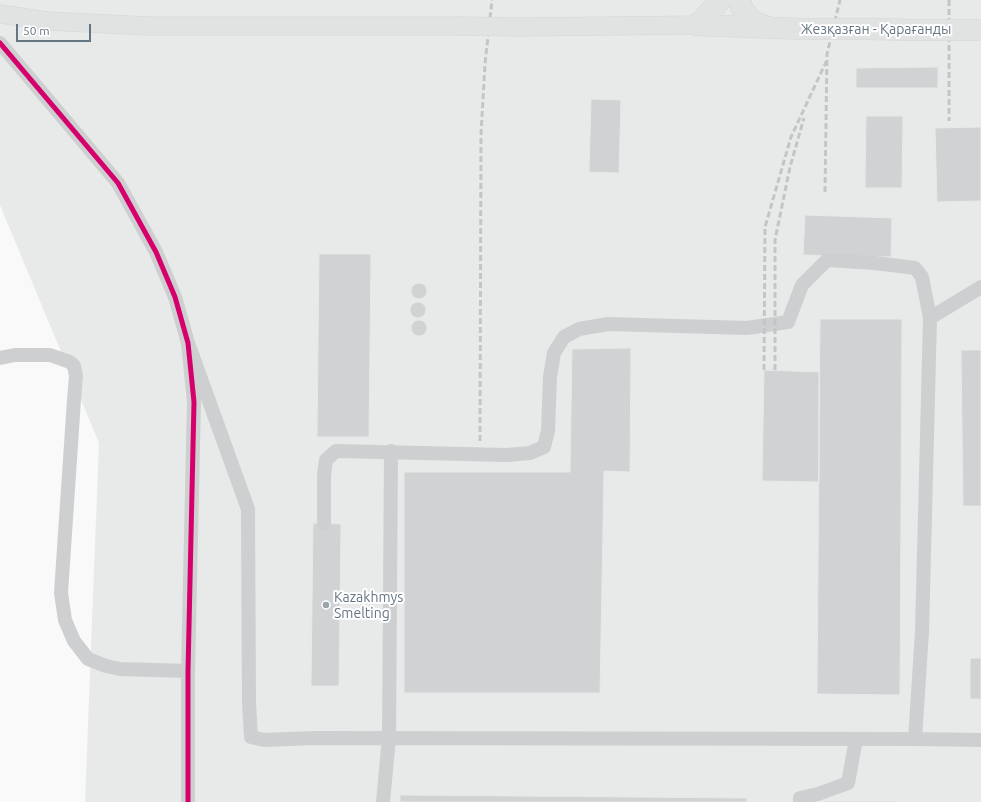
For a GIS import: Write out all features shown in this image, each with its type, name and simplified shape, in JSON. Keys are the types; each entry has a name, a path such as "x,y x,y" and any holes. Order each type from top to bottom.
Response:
{"highway":[{"path":"697,25 721,0"},
{"name":"Жезқазған - Қарағанды","path":"741,0 741,6 748,17 756,23 770,27"},
{"name":"Жезқазған - Қарағанды","path":"697,25 806,29 980,30"}],"main road":[{"path":"0,14 47,21 148,26 697,25"}],"street":[{"path":"0,42 118,183 156,252 175,297 188,344 248,509 249,703 251,737 264,740 389,738 981,740"},
{"path":"324,523 324,475 326,460 336,450 508,455 530,453 544,447 548,431 550,377 554,353 564,337 579,329 608,324 748,328 788,322 802,286 827,260 875,263 915,268 922,276 930,318 922,632 915,739"},
{"path":"930,318 981,287"},
{"path":"188,344 194,402 188,671 188,802"},
{"path":"0,358 15,355 50,354 70,362 74,366 76,376 61,593 65,620 74,641 88,659 106,666 120,669 188,671"},
{"path":"383,802 389,738 391,451"},
{"path":"800,802 800,798 818,794 848,782 856,739"}],"shaded area":[{"path":"0,0 981,0 981,802 85,802 99,443 0,205"}],"building":[{"path":"938,67 938,88 856,88 856,68"},
{"path":"591,99 621,100 619,173 589,172"},
{"path":"866,116 903,116 902,188 865,188"},
{"path":"981,127 981,201 937,202 935,128"},
{"path":"805,215 892,218 891,257 803,255"},
{"path":"319,254 371,254 369,437 317,437"},
{"path":"419,283 426,288 427,291 422,298 419,299 412,294 411,291 416,284"},
{"path":"418,302 425,307 426,310 421,317 418,318 411,313 410,310 415,303"},
{"path":"820,319 902,319 900,695 817,694"},
{"path":"419,320 426,325 427,328 422,335 419,336 412,331 411,328 416,321"},
{"path":"631,348 630,472 604,471 600,693 404,693 404,472 570,472 572,349"},
{"path":"961,350 981,350 981,506 963,506"},
{"path":"764,370 819,372 819,482 762,481"},
{"name":"Kazakhmys Smelting","path":"313,523 341,524 339,686 311,686"},
{"path":"970,658 981,658 981,699 970,699"},
{"path":"400,795 747,798 747,802 400,802"},
{"path":"897,801 897,802 824,802"}],"railway":[{"path":"480,441 481,134 485,64 492,0"},
{"path":"825,192 827,54 840,0"},
{"path":"949,0 949,121"},
{"path":"764,370 765,227 791,137 826,62"},
{"path":"775,370 775,240 790,167 804,118"}],"cycle path":[{"path":"0,43 118,183 156,252 175,297 188,343 194,402 188,671 188,802"}],"place":[{"name":"Kazakhmys Smelting","path":"326,605"}]}
